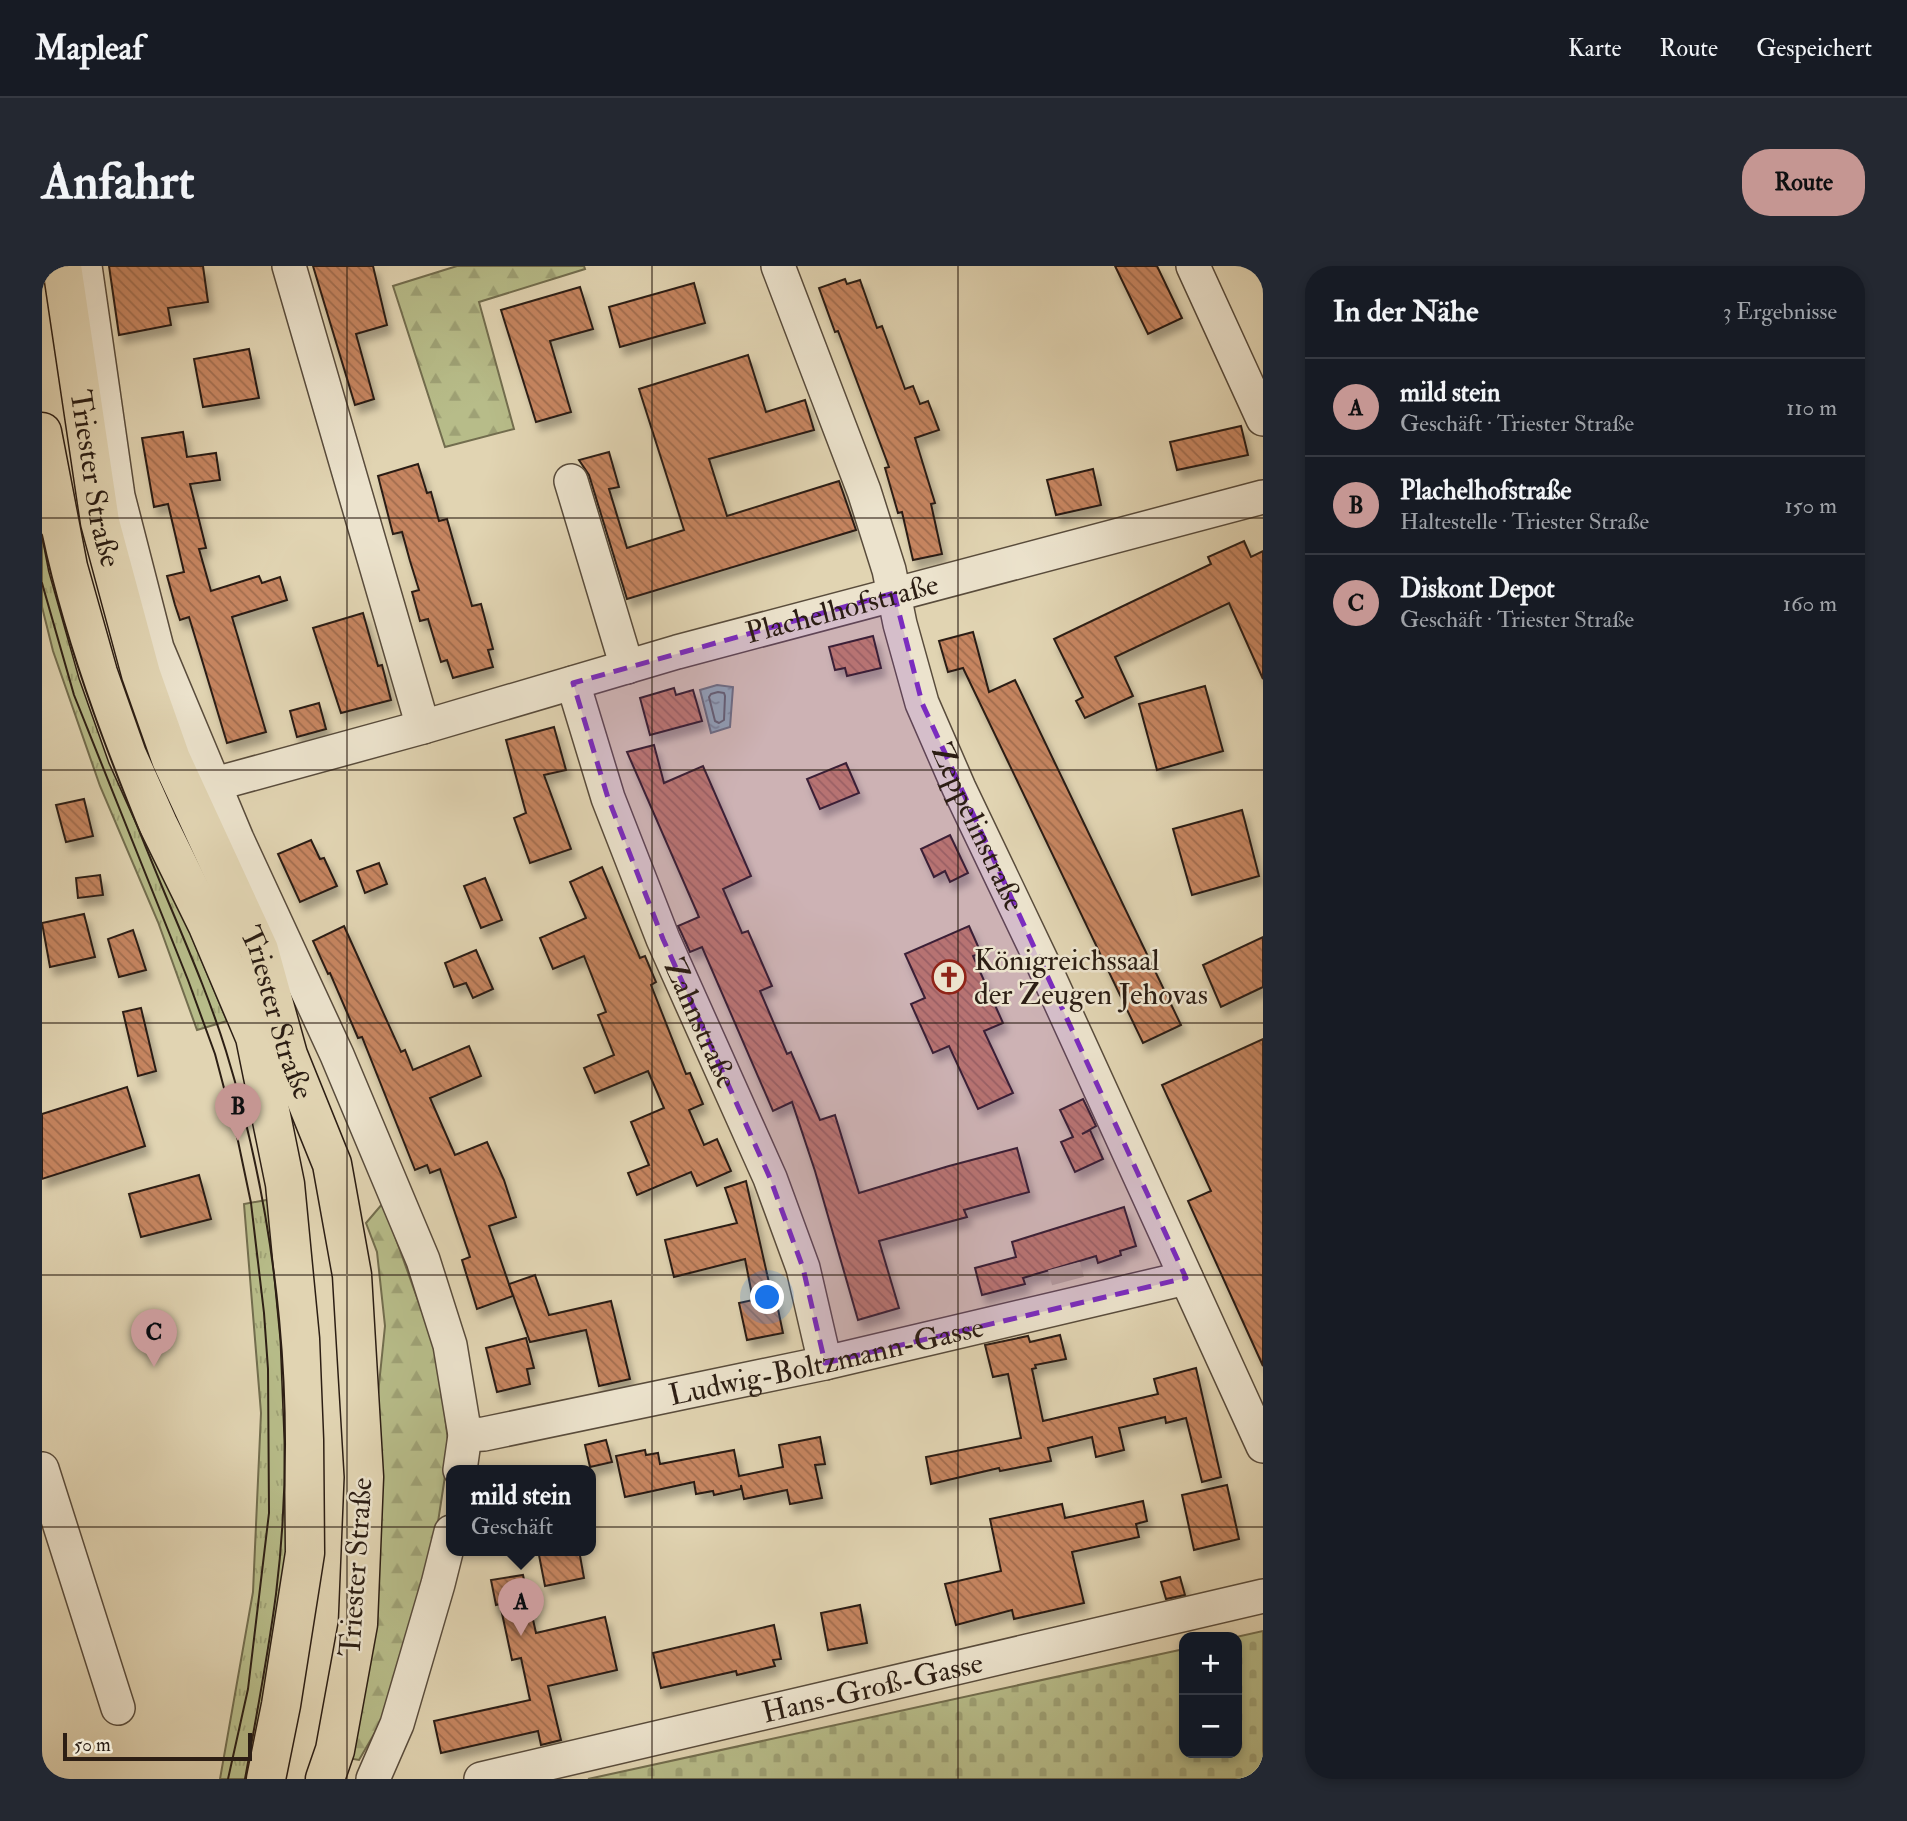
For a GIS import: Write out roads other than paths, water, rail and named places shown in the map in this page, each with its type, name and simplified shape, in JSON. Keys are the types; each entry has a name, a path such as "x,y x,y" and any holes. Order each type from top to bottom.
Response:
{"main road":[{"name":"Triester Straße","path":"62,266 100,522 141,674 171,759 259,950 288,1055 332,1164 349,1261 364,1477 358,1624 335,1750 326,1779"},
{"name":"Triester Straße","path":"42,432 68,567 98,673 127,755 208,926 254,1037 285,1184 300,1339 305,1553 281,1705 266,1779"}],"street":[{"name":"Triester Straße","path":"85,266 118,496 158,648 237,839 337,1055 423,1260 450,1345 465,1435 461,1465"},
{"path":"289,266 423,727"},
{"name":"Zeppelinstraße","path":"778,266 864,491 889,570 900,624 922,703 1263,1446"},
{"path":"1194,266 1263,419"},
{"path":"571,481 627,667"},
{"name":"Plachelhofstraße","path":"215,784 894,593 1263,496"},
{"name":"Zahnstraße","path":"573,683 608,798 663,939 770,1178 803,1268 825,1363"},
{"name":"Ludwig-Boltzmann-Gasse","path":"465,1435 484,1434 825,1363 1186,1278"},
{"path":"42,1469 118,1708"},
{"path":"373,1779 397,1724 446,1552"},
{"name":"Hans-Groß-Gasse","path":"481,1779 1263,1596"}],"water":[{"path":"717,685 733,687 730,727 711,733 700,690"}],"tunnel":[{"path":"1064,1266 1068,1281"}],"tram line":[{"path":"42,535 65,625 94,714 226,1051 244,1117 271,1251 284,1389 282,1526 273,1617 245,1779"},
{"path":"42,583 74,695 215,1054 251,1203 268,1369 269,1513 248,1689 228,1779"}],"place":[{"name":"Königreichssaal der Zeugen Jehovas","path":"949,977"},
{"name":"Plachelhofstraße","path":"238,1141"},
{"name":"Diskont Depot","path":"154,1367"},
{"name":"mild stein","path":"521,1636"}]}
